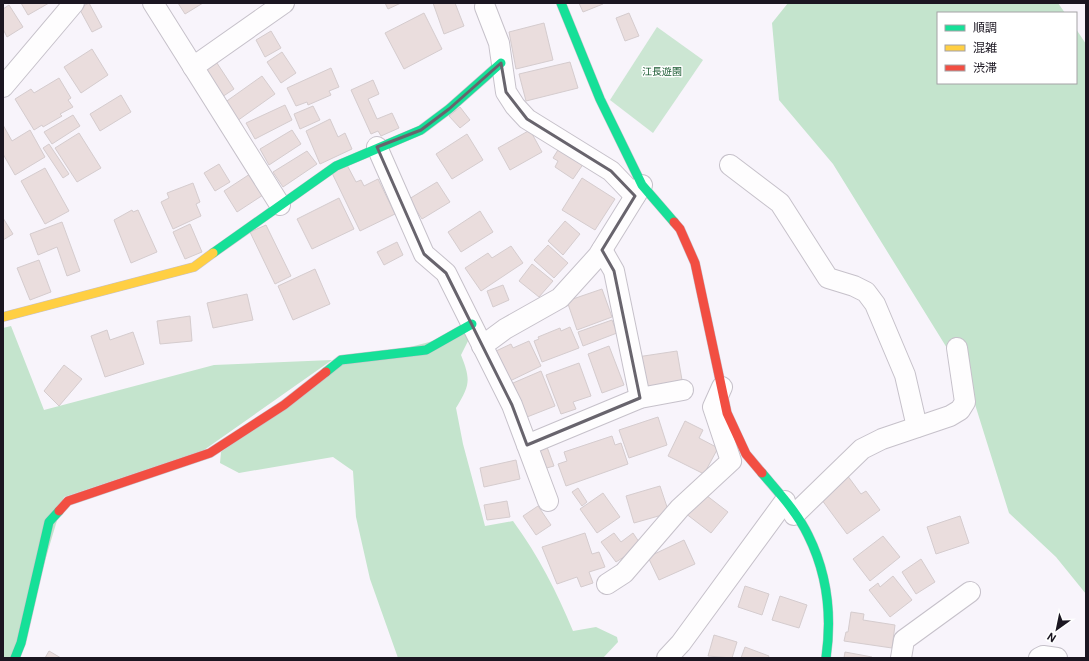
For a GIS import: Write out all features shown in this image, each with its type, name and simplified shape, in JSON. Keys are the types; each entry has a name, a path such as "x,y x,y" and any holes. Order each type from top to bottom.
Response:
{"street":[{"path":"3,87 74,3"},
{"path":"153,3 280,205"},
{"path":"193,66 284,3"},
{"path":"561,3 639,191"},
{"path":"485,7 499,43 506,92 515,106 527,119 611,171 639,191 680,229 695,263 727,413 746,454 790,508 808,534 822,568 828,612 829,638 826,658"},
{"path":"3,318 194,267 336,166 377,147 399,140 421,130 449,109 501,63"},
{"path":"377,147 424,254 446,273 512,405 548,501"},
{"path":"730,165 780,203 828,278 854,286 866,292 875,304 905,375 917,427"},
{"path":"482,346 505,329 560,298 602,250 639,191"},
{"path":"602,250 614,271 640,398"},
{"path":"15,658 21,643 49,522 68,501 210,453 284,405 342,360 426,350 472,324"},
{"path":"666,658 681,643 790,508 862,449 882,439 950,416 960,410 964,402 957,348"},
{"path":"607,584 624,573 680,508 732,461 713,407 722,387"},
{"path":"527,445 640,398 683,390"},
{"path":"901,658 904,640 970,592"},
{"path":"1039,658 1043,656 1057,658"}],"highlighted area":[{"path":"501,63 506,92 527,119 611,171 635,196 602,250 614,271 640,398 527,445 512,405 446,273 424,254 377,147 421,130 449,109"}],"green space":[{"path":"788,3 1058,3 1064,12 937,12 937,84 1077,84 1077,30 1086,44 1086,594 1056,557 1009,513 968,382 833,164 779,100 772,23"},
{"name":"江長遊園","path":"657,27 703,60 653,133 610,100"},
{"path":"11,326 44,410 214,365 332,360 204,450 64,497 16,658 3,658 3,328"},
{"path":"467,332 469,339 461,355 468,377 468,382 464,394 456,408 463,444 485,526 513,521 531,547 546,574 573,631 596,627 617,637 618,642 603,658 398,658 370,579 356,517 353,471 333,457 239,473 220,463 221,452 342,365"}],"building":[{"path":"21,3 49,3 28,15"},
{"path":"89,3 102,27 92,32 79,8"},
{"path":"178,3 203,3 185,14"},
{"path":"385,3 401,3 388,9"},
{"path":"433,3 455,3 464,26 444,34"},
{"path":"579,3 602,3 603,4 583,12"},
{"path":"9,5 23,27 7,37 3,29 3,9"},
{"path":"424,13 442,49 404,69 385,33"},
{"path":"629,13 639,36 625,41 616,18"},
{"path":"544,23 553,60 516,69 509,32"},
{"path":"271,31 281,48 265,57 256,40"},
{"path":"92,49 108,75 81,93 64,67"},
{"path":"282,52 296,73 281,83 267,62"},
{"path":"213,57 234,89 219,99 198,67"},
{"path":"570,62 578,88 526,101 519,74"},
{"path":"331,68 339,87 329,91 331,95 308,105 307,102 296,106 287,88"},
{"path":"262,76 275,94 237,121 224,103"},
{"path":"59,78 71,98 68,100 73,107 60,114 62,116 43,127 42,125 34,130 15,99 31,89 34,93"},
{"path":"373,80 379,94 368,99 377,119 392,113 399,128 381,136 378,131 371,134 351,90"},
{"path":"121,95 131,112 100,131 90,114"},
{"path":"285,105 292,120 255,139 246,123"},
{"path":"313,106 320,120 300,129 294,114"},
{"path":"460,107 470,120 460,128 449,116"},
{"path":"73,115 80,126 52,144 44,132"},
{"path":"330,119 338,137 345,133 352,149 320,164 306,131"},
{"path":"3,125 12,141 30,130 45,157 15,175 3,154"},
{"path":"292,130 301,144 269,165 260,149"},
{"path":"530,130 542,152 510,170 498,148"},
{"path":"79,133 101,168 77,182 55,148"},
{"path":"467,134 483,160 452,179 436,154"},
{"path":"49,144 69,174 63,178 43,148"},
{"path":"561,145 586,160 573,179 555,167 558,161 553,158"},
{"path":"307,151 317,164 283,187 273,172"},
{"path":"219,164 230,182 215,191 204,173"},
{"path":"347,165 356,182 361,180 364,186 378,179 395,214 360,231 332,173"},
{"path":"45,168 69,211 45,224 21,181"},
{"path":"250,174 263,195 237,212 224,191"},
{"path":"582,178 615,199 595,230 562,210"},
{"path":"437,182 450,202 422,219 409,199"},
{"path":"193,183 200,202 196,204 201,216 173,229 161,202 169,198 167,193"},
{"path":"339,198 354,229 312,249 297,219"},
{"path":"132,210 133,212 138,210 157,252 131,263 114,220"},
{"path":"480,211 493,232 461,252 448,232"},
{"path":"3,218 13,234 3,240"},
{"path":"565,221 580,234 563,255 548,241"},
{"path":"62,222 80,271 67,276 57,247 38,255 30,234"},
{"path":"190,224 202,252 185,259 173,232"},
{"path":"266,225 291,276 275,284 250,232"},
{"path":"397,242 403,255 384,265 377,252"},
{"path":"548,245 568,263 554,278 534,260"},
{"path":"511,246 523,263 481,291 465,268 488,253 492,258"},
{"path":"39,260 51,292 30,300 17,268"},
{"path":"532,264 553,281 539,297 519,281"},
{"path":"315,269 330,304 293,320 278,286"},
{"path":"503,285 509,300 493,307 487,291"},
{"path":"602,289 612,317 577,330 567,301"},
{"path":"247,294 253,320 213,328 207,303"},
{"path":"190,316 192,341 160,344 157,321"},
{"path":"612,320 617,333 583,346 578,332"},
{"path":"570,327 579,348 542,362 534,341 539,339 538,337 560,328 561,331"},
{"path":"107,330 110,340 133,332 144,364 105,377 91,336"},
{"path":"529,341 541,366 510,381 496,351 511,344 513,348"},
{"path":"609,346 624,385 602,393 588,354"},
{"path":"677,351 682,380 642,388 637,357"},
{"path":"579,363 591,396 573,402 576,409 561,414 546,375"},
{"path":"64,365 82,379 59,406 44,391"},
{"path":"541,371 555,406 527,417 513,383"},
{"path":"658,417 667,445 629,458 619,430"},
{"path":"685,421 703,430 699,438 718,448 704,474 668,456"},
{"path":"612,436 615,445 621,443 628,464 566,486 558,464 567,461 564,452"},
{"path":"547,447 554,466 539,470 533,452"},
{"path":"516,460 520,479 484,487 480,468"},
{"path":"847,475 861,494 866,491 880,510 847,534 819,496"},
{"path":"660,486 669,513 634,523 626,496"},
{"path":"578,488 587,502 582,506 572,492"},
{"path":"702,492 728,512 711,533 685,513"},
{"path":"603,493 620,517 597,533 580,509"},
{"path":"507,501 510,517 487,520 484,505"},
{"path":"538,506 551,525 536,535 523,516"},
{"path":"960,516 969,543 936,554 927,527"},
{"path":"585,533 592,554 599,552 605,567 589,572 593,583 581,587 577,577 557,584 542,547"},
{"path":"614,533 621,542 633,533 643,548 616,562 601,542"},
{"path":"883,536 900,557 870,581 853,559"},
{"path":"684,540 695,564 659,580 648,557"},
{"path":"921,559 935,582 916,594 902,572"},
{"path":"893,576 912,600 890,617 869,590 878,583 880,587"},
{"path":"745,586 769,594 762,615 738,607"},
{"path":"780,596 807,605 799,628 772,620"},
{"path":"851,612 864,614 863,620 895,625 892,648 844,641 846,632 848,632"},
{"path":"714,635 737,642 732,658 708,656"},
{"path":"745,647 769,656 768,658 741,658"},
{"path":"49,651 61,658 45,658"},
{"path":"845,652 872,657 872,658 844,658"}],"traffic: fast":[{"path":"561,3 600,99 642,185 674,222"},
{"path":"213,253 336,166 421,130 449,109 501,63"},
{"path":"326,372 341,360 426,350 472,324"},
{"path":"762,473 787,502 804,527 820,564 824,580 828,611 828,642 826,658"},
{"path":"15,658 21,643 49,522 59,511"}],"traffic: slow":[{"path":"3,317 194,267 213,253"}],"traffic: jam":[{"path":"674,222 680,229 695,263 727,413 746,454 762,473"},
{"path":"59,511 68,501 210,453 284,405 326,372"}]}
